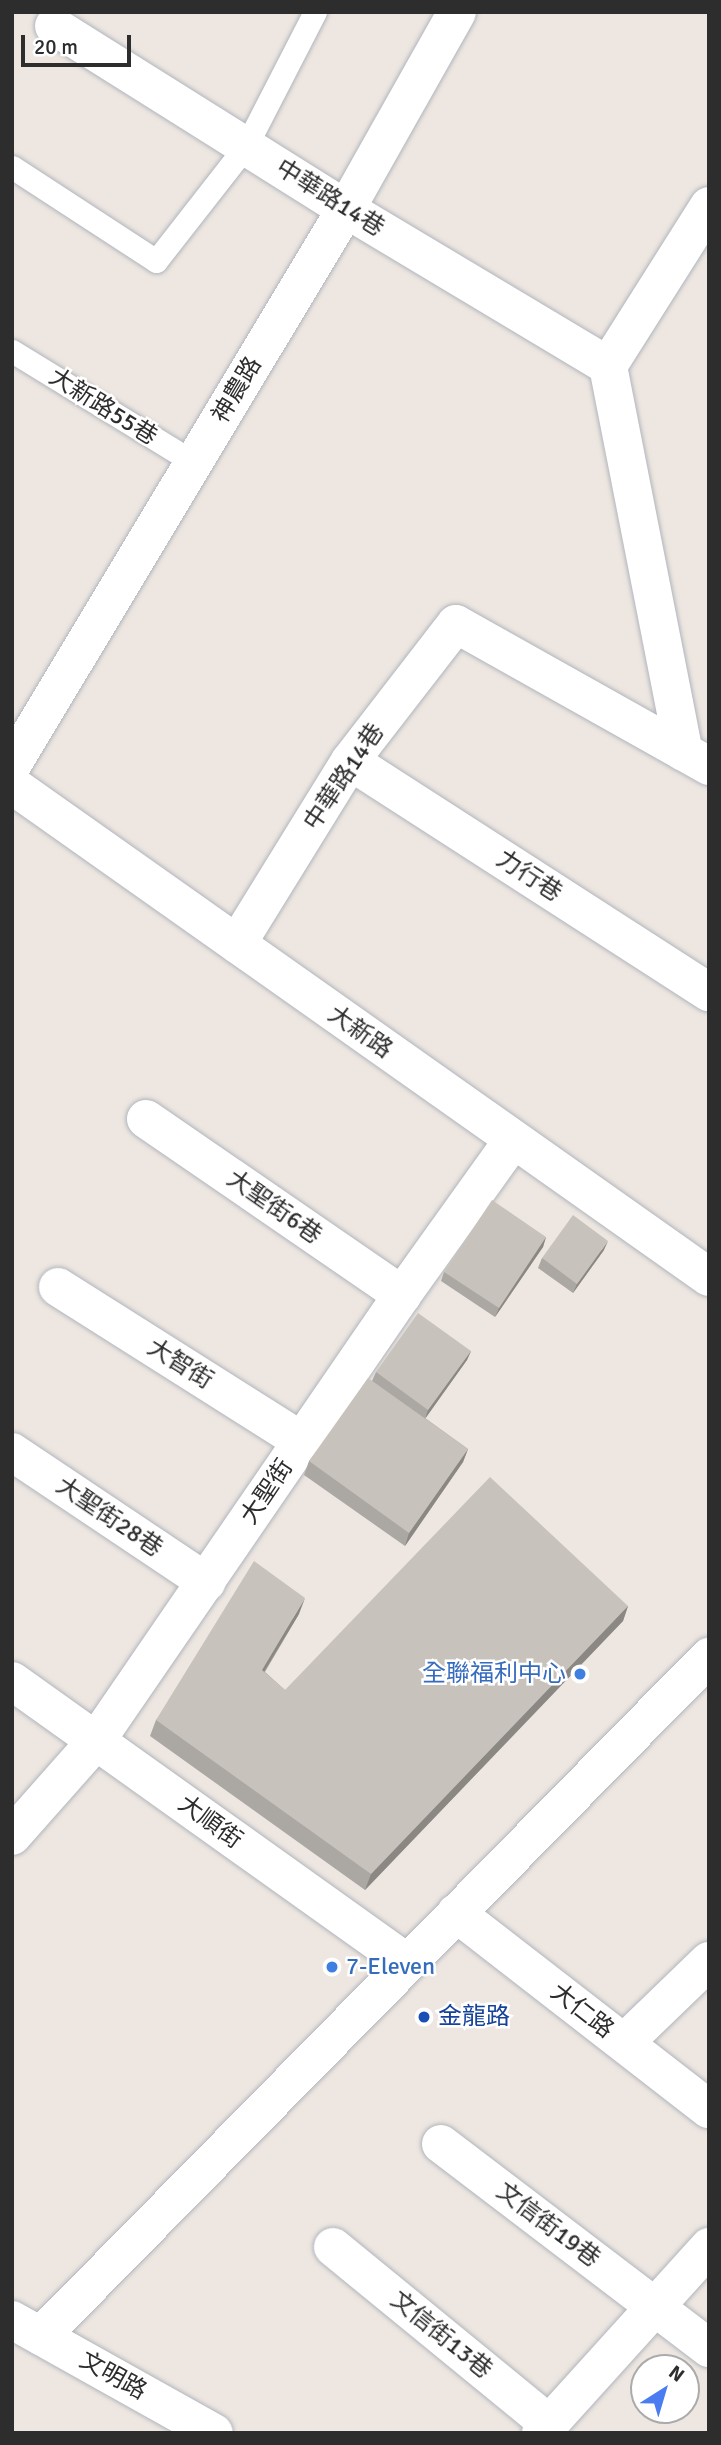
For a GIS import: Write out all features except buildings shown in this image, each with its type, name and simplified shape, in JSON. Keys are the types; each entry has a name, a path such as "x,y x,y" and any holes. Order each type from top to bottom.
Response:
{"street":[{"name":"神農路","path":"12,765 346,209 457,12"},
{"name":"中華路14巷","path":"54,26 346,209 607,366 696,759"},
{"path":"607,366 709,206"},
{"name":"中華路14巷","path":"237,944 350,761 456,624 696,759"},
{"name":"力行巷","path":"350,761 709,992"},
{"name":"大新路","path":"12,785 709,1277"},
{"name":"大聖街6巷","path":"146,1119 402,1296"},
{"name":"大聖街","path":"12,1836 96,1741 402,1296 513,1140"},
{"name":"大智街","path":"58,1287 302,1441"},
{"name":"大聖街28巷","path":"12,1452 205,1582"},
{"path":"27,2328 407,1963 709,1657"},
{"name":"大順街","path":"12,1681 407,1963"},
{"name":"大仁路","path":"456,1913 709,2109"},
{"path":"624,2043 709,1961"},
{"name":"文信街19巷","path":"440,2144 656,2305 709,2348"},
{"name":"文信街13巷","path":"332,2247 545,2428"},
{"path":"545,2428 709,2247"},
{"name":"文明路","path":"27,2328 214,2433"}],"lane":[{"path":"12,167 156,261 246,146 314,12"},
{"name":"大新路55巷","path":"12,351 193,462"}],"place":[{"name":"全聯福利中心","path":"580,1674"},
{"name":"7-Eleven","path":"332,1967"},
{"name":"金龍路","path":"424,2017"}]}
